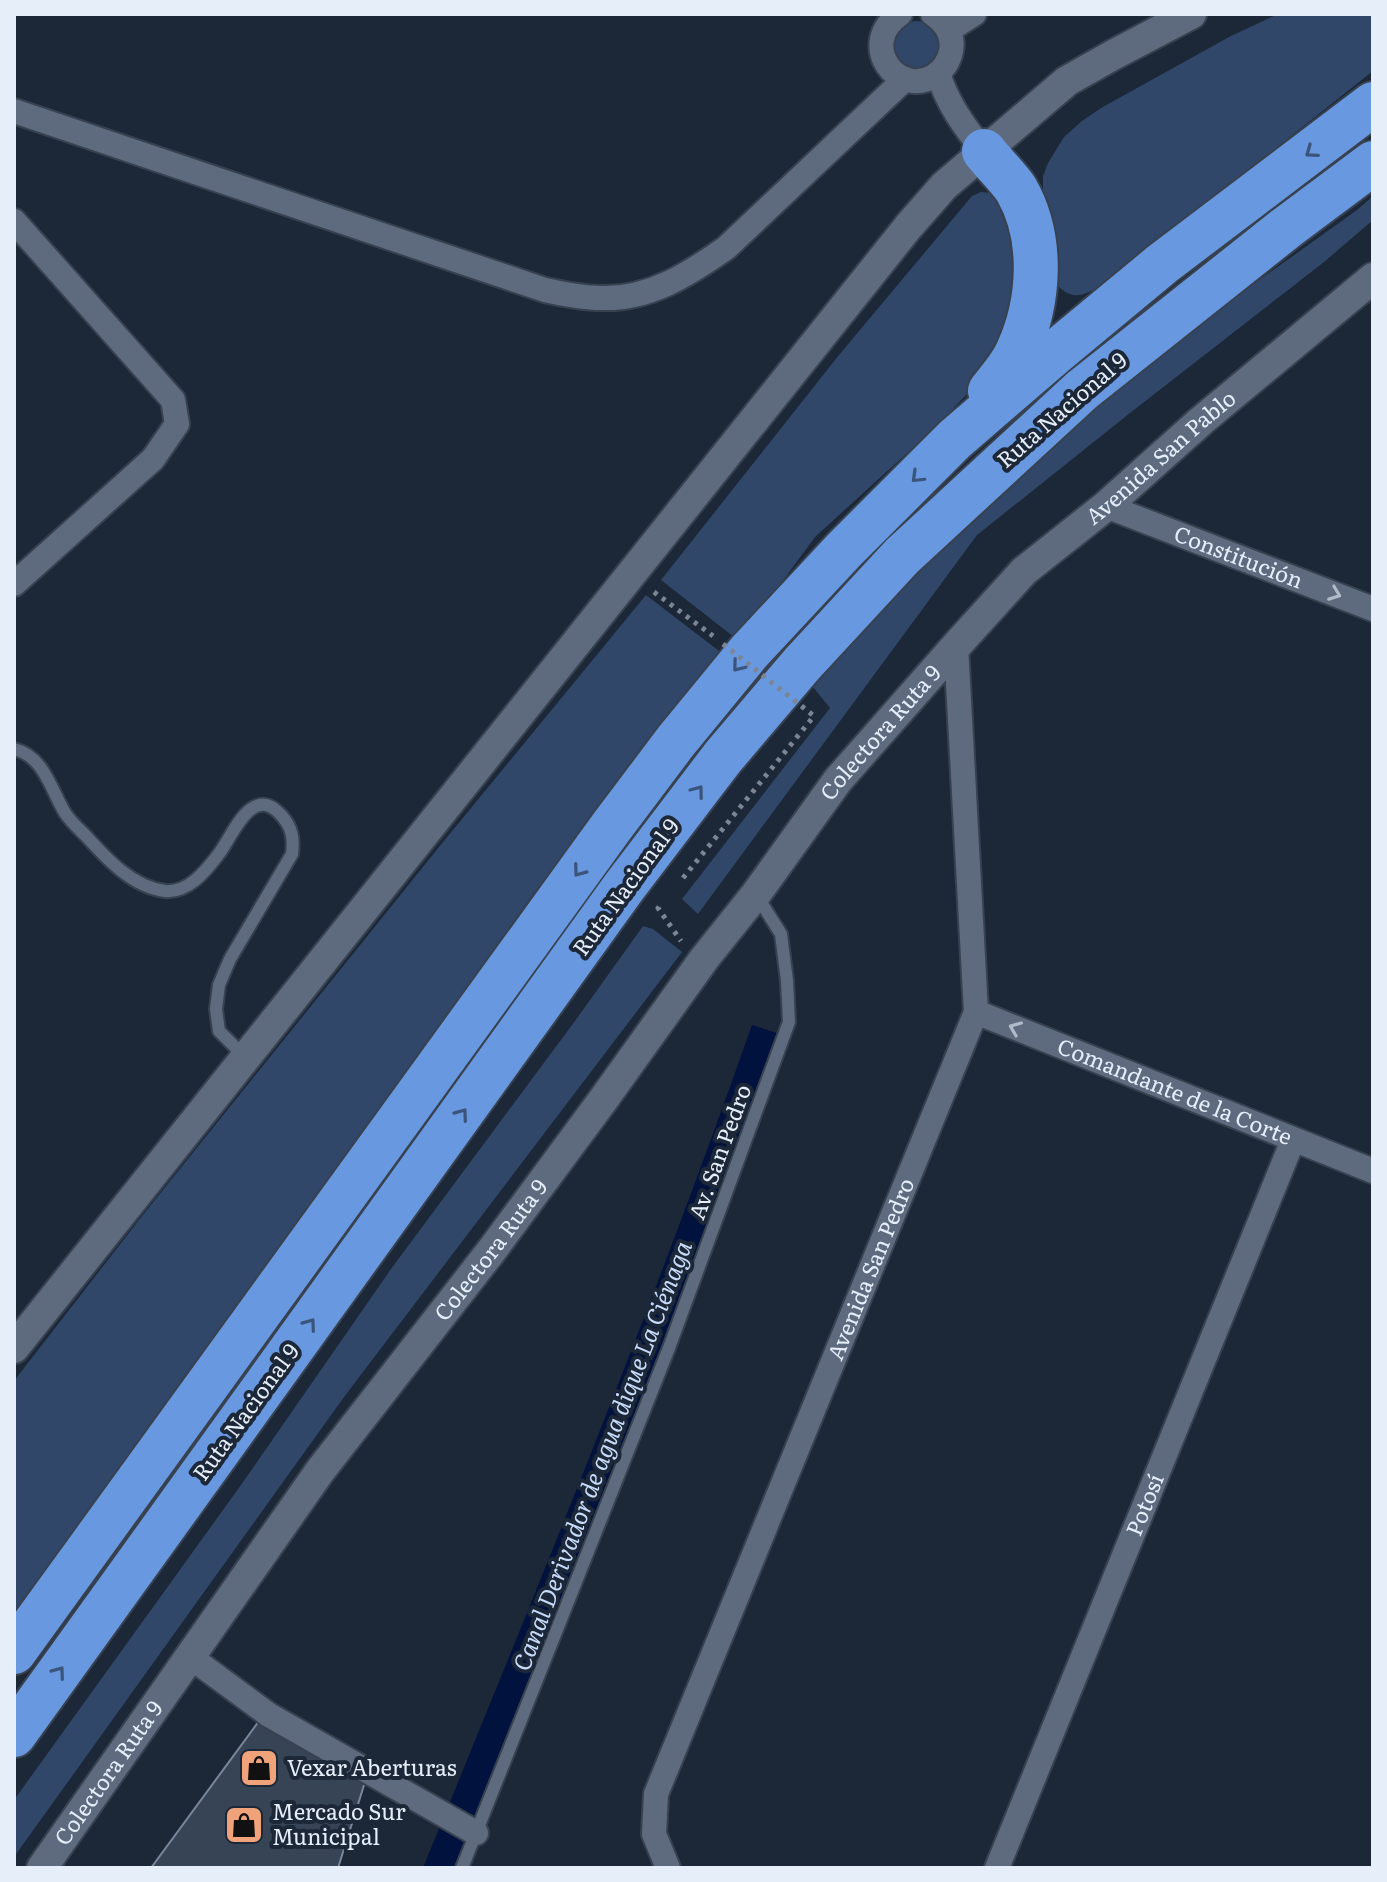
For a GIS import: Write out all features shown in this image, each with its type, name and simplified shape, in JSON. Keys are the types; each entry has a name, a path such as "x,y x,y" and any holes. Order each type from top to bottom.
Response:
{"highway":[{"path":"14,1652 612,826 749,652 844,550 955,439 1162,264 1373,104"},
{"path":"955,439 1017,353 1029,323 1035,279 1036,254 1029,217 1015,188 984,151"},
{"name":"Ruta Nacional 9","path":"14,1735 624,887 723,757 802,664 902,556 1082,390 1373,163"},
{"path":"1035,279 1039,295 1049,309 1067,315 1078,314 1123,284 1162,264"}],"street":[{"path":"891,17 883,32 882,55 895,74 917,81 938,73 951,53 951,42 941,22 974,14"},
{"path":"14,1348 908,227 944,186 1067,81 1191,14"},
{"path":"938,73 963,126 984,151"},
{"path":"14,111 545,290 602,299 631,296 660,288 726,248 905,79"},
{"path":"14,221 173,400 177,424 153,459 14,584"},
{"name":"Avenida San Pablo","path":"956,646 1024,571 1106,506 1201,421 1373,278"},
{"name":"Constitución","path":"1106,506 1373,609"},
{"name":"Colectora Ruta 9","path":"42,1868 320,1471 492,1250 838,780 956,646"},
{"name":"Avenida San Pedro","path":"668,1868 654,1834 656,1794 976,1012 956,646"},
{"name":"Comandante de la Corte","path":"976,1012 1373,1171"},
{"name":"Potosí","path":"997,1868 1293,1140"},
{"path":"189,1656 269,1715 475,1832"}],"lane":[{"path":"14,749 37,763 66,815 112,865 139,882 166,891 191,885 220,853 237,822 250,808 264,805 278,811 288,823 294,838 292,854 230,959 219,985 216,1009 219,1031 246,1058"},
{"name":"Av. San Pedro","path":"462,1868 669,1348 789,1022 781,934 756,894"}],"path":[{"path":"658,594 814,716 677,884"},
{"path":"667,896 658,908 678,938 704,959"}],"shaded area":[{"path":"1278,14 1373,14 1373,71 1103,285 1078,295 1061,289 1055,283 1043,176 1064,137 1101,108 1229,37"},
{"path":"916,21 933,28 940,45 933,62 916,69 899,62 892,45 899,28"},
{"path":"981,192 1002,198 1017,251 1008,329 989,370 940,423 815,537 770,598 734,637 661,580 839,355 972,196"},
{"path":"1373,196 1373,220 1324,262 977,535 698,914 682,899 830,708 813,687 874,614 1111,386"},
{"path":"646,595 723,654 534,893 14,1623 14,1381 142,1216"},
{"path":"643,926 653,929 682,952 344,1397 14,1857 14,1800 241,1485 391,1269"}],"water":[{"name":"Canal Derivador de agua dique La Ciénaga","path":"752,1025 780,1034 664,1349 454,1868 423,1868 634,1343"}],"building":[{"name":"Mercado Sur Municipal","path":"259,1721 365,1782 338,1868 151,1868"}],"place":[{"name":"Vexar Aberturas","path":"259,1768"},
{"name":"Mercado Sur Municipal","path":"244,1825"}]}
